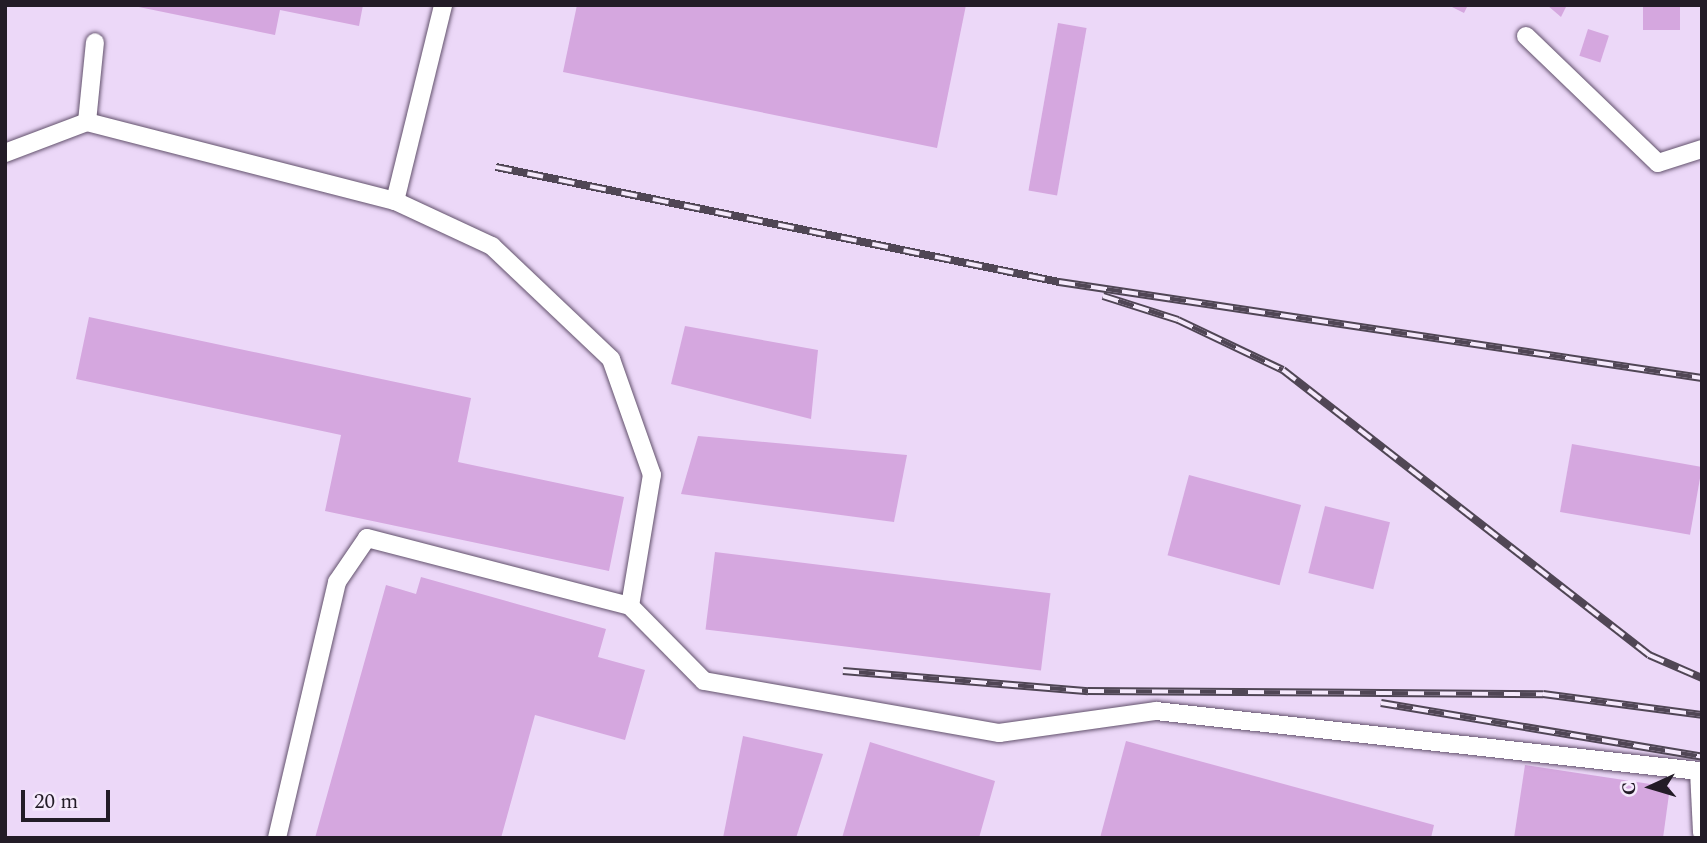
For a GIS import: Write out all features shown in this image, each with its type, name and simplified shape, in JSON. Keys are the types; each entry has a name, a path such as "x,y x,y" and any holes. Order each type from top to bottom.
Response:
{"lane":[{"path":"395,201 443,5"},
{"path":"1526,36 1658,163 1702,149"},
{"path":"87,122 95,42"},
{"path":"5,153 87,122 395,201 492,246 611,359 652,475 630,606"},
{"path":"277,838 337,582 368,538 630,606 704,681 999,733 1156,711 1699,771 1702,833"}],"building":[{"path":"129,5 363,5 359,26 280,10 275,35"},
{"path":"577,5 966,5 937,148 563,72"},
{"path":"1448,5 1468,5 1464,13"},
{"path":"1547,5 1567,5 1561,17"},
{"path":"1643,5 1680,5 1680,30 1643,30"},
{"path":"1058,23 1087,28 1057,195 1028,190"},
{"path":"1588,29 1609,36 1600,62 1579,56"},
{"path":"89,317 471,398 458,462 624,497 609,571 325,511 341,435 76,379"},
{"path":"685,326 818,350 811,419 671,384"},
{"path":"698,436 907,455 894,522 681,494"},
{"path":"1572,444 1702,467 1690,535 1560,512"},
{"path":"1189,475 1301,505 1280,585 1168,555"},
{"path":"1325,506 1390,522 1373,589 1308,573"},
{"path":"715,552 1050,593 1041,671 705,629"},
{"path":"421,577 606,629 598,657 645,670 625,740 535,715 501,838 315,838 386,585 416,594"},
{"path":"743,736 823,754 796,838 723,838"},
{"path":"1126,741 1434,825 1431,838 1100,838"},
{"path":"870,742 995,781 979,838 842,838"},
{"path":"1525,765 1670,787 1663,838 1514,838"}],"railway":[{"path":"496,167 1059,282 1702,378"},
{"path":"1103,296 1178,320 1283,370 1649,655 1702,678"},
{"path":"843,671 1088,691 1543,694 1702,715"},
{"path":"1381,703 1702,757"}]}
